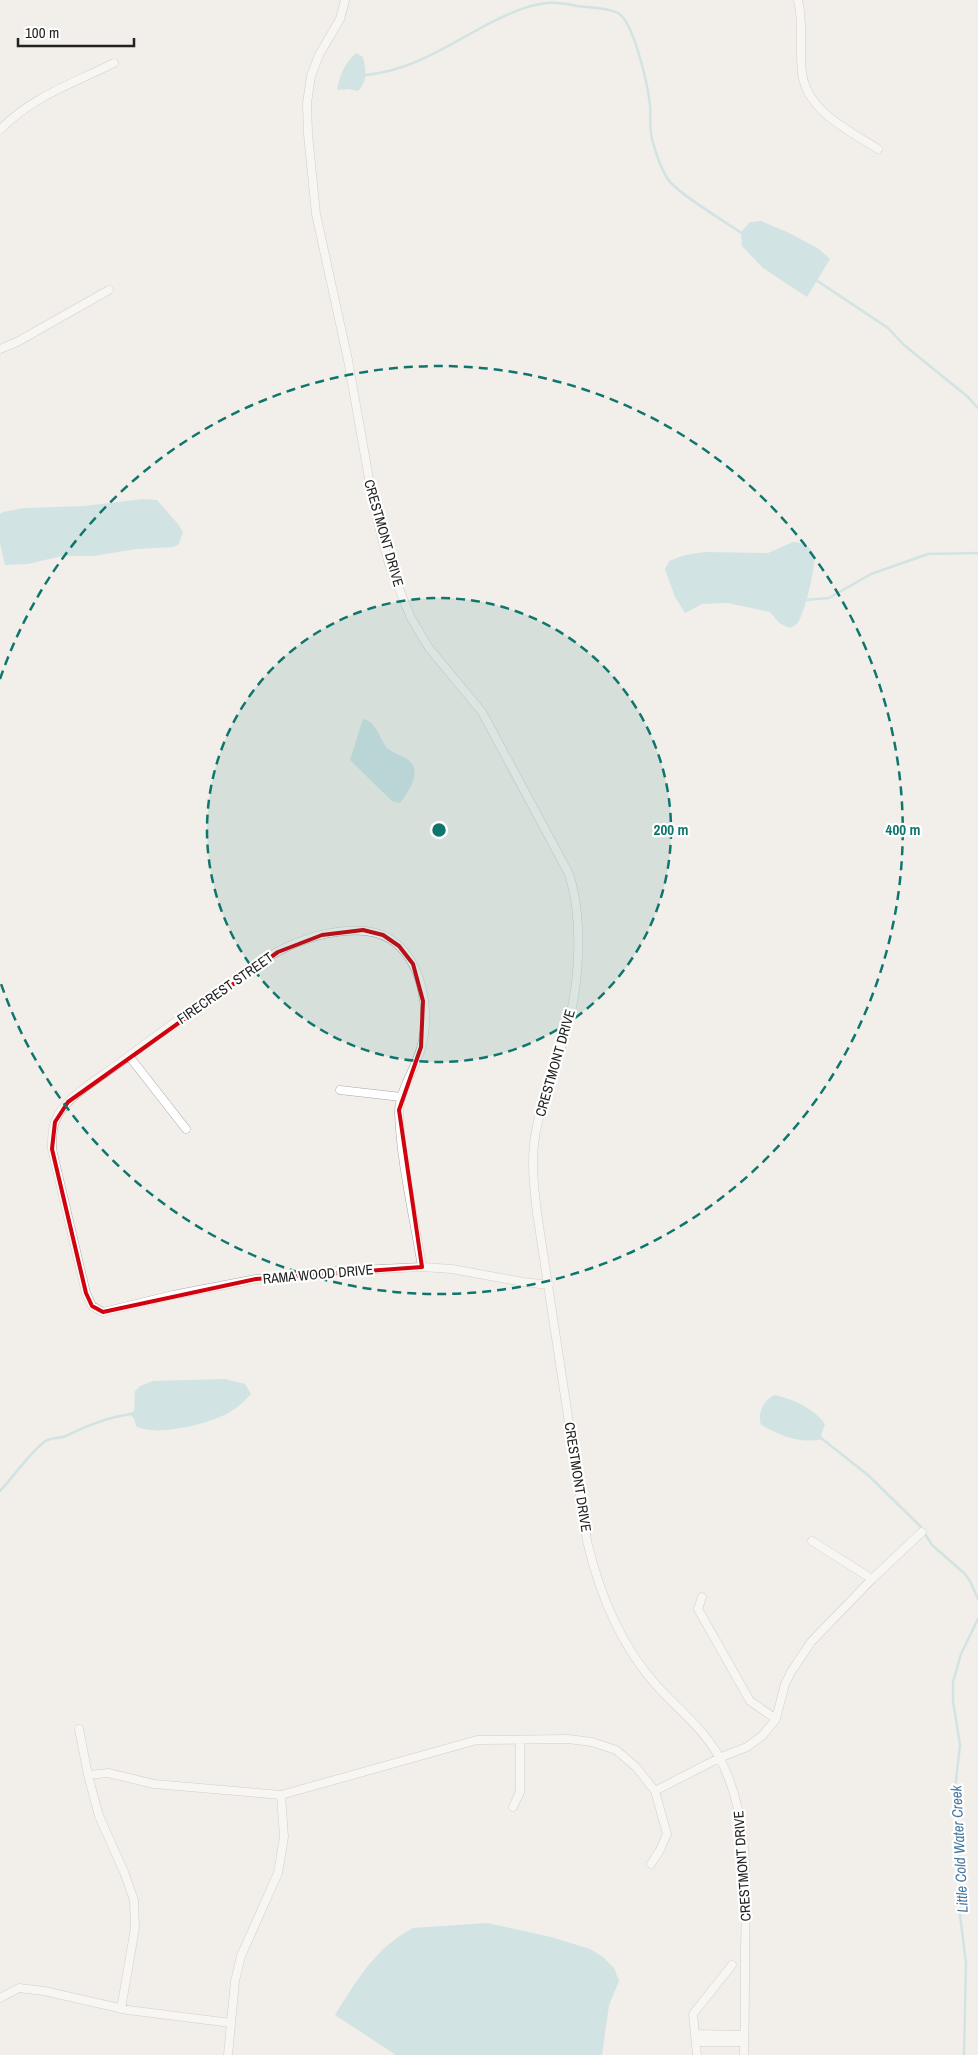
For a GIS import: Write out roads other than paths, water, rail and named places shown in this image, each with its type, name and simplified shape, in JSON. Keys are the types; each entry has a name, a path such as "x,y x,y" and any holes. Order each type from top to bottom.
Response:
{"street":[{"name":"CRESTMONT DRIVE","path":"345,0 340,19 319,55 310,76 307,103 308,134 316,214 348,360 374,507 389,564 411,618 430,648 487,720 569,874 577,906 576,980 569,1022 540,1112 534,1139 535,1197 587,1541 594,1572 613,1616 628,1644 646,1671 696,1726 720,1758 735,1794 743,1842 746,1912 744,2055"},
{"path":"798,0 801,12 802,72 805,87 824,113 878,149"},
{"path":"0,130 18,113 40,98 114,63"},
{"path":"0,349 17,342 110,290"},
{"name":"FIRECREST STREET","path":"92,1306 86,1293 52,1149 53,1128 60,1112 68,1102 129,1056 264,960 307,938 352,930 373,931 391,940 407,954 418,975 422,993 424,1016 421,1047 401,1097 400,1122 422,1267"},
{"path":"129,1056 186,1129"},
{"path":"340,1090 401,1097"},
{"name":"RAMA WOOD DRIVE","path":"92,1306 103,1312 173,1295 256,1279 338,1271 422,1267 452,1269 549,1285"},
{"path":"655,1791 720,1758 747,1747 762,1736 776,1720 785,1684 811,1642 872,1579 922,1532"},
{"path":"812,1540 872,1579"},
{"path":"702,1597 698,1610 750,1702 776,1720"},
{"path":"79,1729 88,1775 99,1816 124,1872 134,1900 135,1928 121,2009"},
{"path":"88,1775 108,1773 170,1786 281,1795 477,1740 568,1739 592,1742 616,1750 636,1766 655,1791 667,1834 651,1864"},
{"path":"513,1807 520,1792 520,1740"},
{"path":"228,2055 235,1981 241,1956 278,1873 284,1838 281,1795"},
{"path":"697,2055 692,2014 732,1964"},
{"path":"0,1998 19,1988 44,1991 121,2009 231,2023"},
{"path":"695,2038 744,2038"}],"water":[{"path":"356,53 363,57 365,79 361,87 358,91 349,89 337,90 343,70"},
{"path":"761,221 819,249 830,259 807,297 763,268 742,246 741,232 750,222"},
{"path":"143,499 157,500 178,524 183,532 179,544 174,547 137,549 93,556 62,556 28,564 5,565 0,544 0,514 3,512 24,508 84,506"},
{"path":"793,542 803,544 809,548 813,553 814,562 803,612 797,624 790,628 779,623 770,612 728,603 702,604 685,613 675,597 665,569 669,561 685,555 705,552 768,553"},
{"path":"363,719 371,723 387,748 410,761 414,768 413,782 400,803 392,801 350,760"},
{"path":"225,1379 245,1384 251,1394 236,1408 213,1420 170,1430 157,1430 136,1426 134,1418 129,1414 134,1411 135,1391 140,1386 153,1381"},
{"path":"774,1395 809,1409 821,1419 825,1424 821,1435 823,1439 798,1440 776,1433 761,1425 760,1412 767,1401"},
{"path":"487,1923 551,1937 590,1949 603,1957 614,1968 619,1981 609,2005 602,2055 396,2055 335,2015 368,1966 387,1946 413,1928"}],"waterway":[{"path":"365,75 399,68 415,62 497,20 532,6 558,3 618,13 624,19 635,41 649,96 652,139 667,178 690,199 743,234"},
{"path":"813,278 888,328 904,345 968,397 978,408"},
{"path":"805,600 829,598 871,574 928,554 978,553"},
{"path":"0,1491 32,1453 46,1440 60,1438 89,1425 131,1414"},
{"path":"821,1438 868,1475 920,1526 932,1545 964,1573 978,1599"},
{"name":"Little Cold Water Creek","path":"964,2055 966,1963 960,1915 960,1858 954,1798 960,1745 953,1701 953,1682 961,1654 978,1619"}]}
